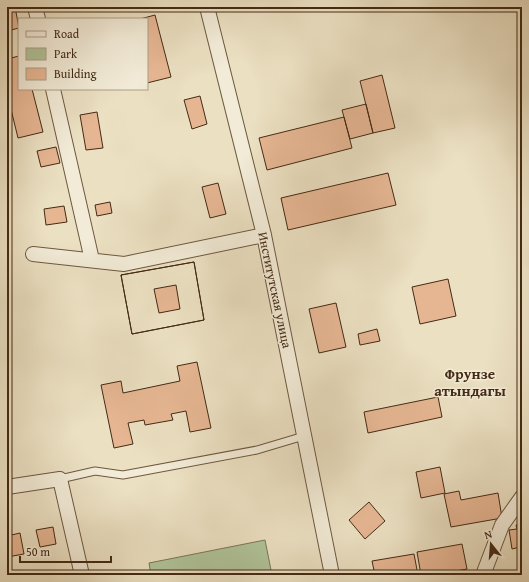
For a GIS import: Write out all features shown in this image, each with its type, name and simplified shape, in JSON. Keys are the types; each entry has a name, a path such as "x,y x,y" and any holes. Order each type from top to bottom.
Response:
{"street":[{"path":"35,7 38,18"},
{"name":"Институтская улица","path":"207,7 264,235 332,575"},
{"path":"54,90 92,260"},
{"path":"33,254 124,264 264,235"},
{"path":"7,487 60,479 82,575"},
{"path":"483,575 502,525 522,497"}],"lane":[{"path":"60,479 96,471 123,475 257,450 304,436"}],"green space":[{"path":"265,540 272,575 151,575 149,563"}],"building":[{"path":"7,7 15,7 18,28 7,31"},
{"path":"155,15 171,77 148,83 148,18 144,18"},
{"path":"18,56 18,90 32,90 43,132 18,138 7,93 7,59"},
{"path":"382,75 395,128 373,133 360,81"},
{"path":"200,96 207,124 192,129 184,100"},
{"path":"366,104 373,133 350,139 342,110"},
{"path":"97,112 103,148 86,150 80,115"},
{"path":"344,117 352,148 267,170 259,138"},
{"path":"56,147 60,163 41,167 37,151"},
{"path":"388,173 396,205 288,230 281,198"},
{"path":"218,183 226,214 210,218 202,187"},
{"path":"110,202 112,213 97,216 95,205"},
{"path":"64,206 67,222 46,225 44,209"},
{"path":"194,262 204,320 132,334 121,275","holes":["176,285 180,309 159,313 154,289"]},
{"path":"194,262 204,320 132,334 121,275"},
{"path":"448,279 456,316 420,324 412,287"},
{"path":"336,303 346,347 319,353 309,309"},
{"path":"377,329 380,341 360,345 358,334"},
{"path":"197,362 211,428 190,432 186,411 171,414 173,420 145,425 144,420 128,423 133,444 114,448 101,385 121,381 123,393 180,381 177,366"},
{"path":"438,397 442,417 368,433 364,412"},
{"path":"440,467 445,493 421,498 416,472"},
{"path":"459,491 461,500 498,493 502,518 451,527 444,494"},
{"path":"369,502 385,521 365,539 349,520"},
{"path":"522,524 522,550 520,547 512,549 509,530 517,529 516,525"},
{"path":"53,527 56,544 40,547 36,530"},
{"path":"20,533 24,554 7,557 7,536"},
{"path":"462,544 467,569 434,575 421,575 417,552"},
{"path":"414,554 418,575 375,575 372,561"}],"district":[{"name":"Фрунзе атындагы","path":"470,382"}]}
